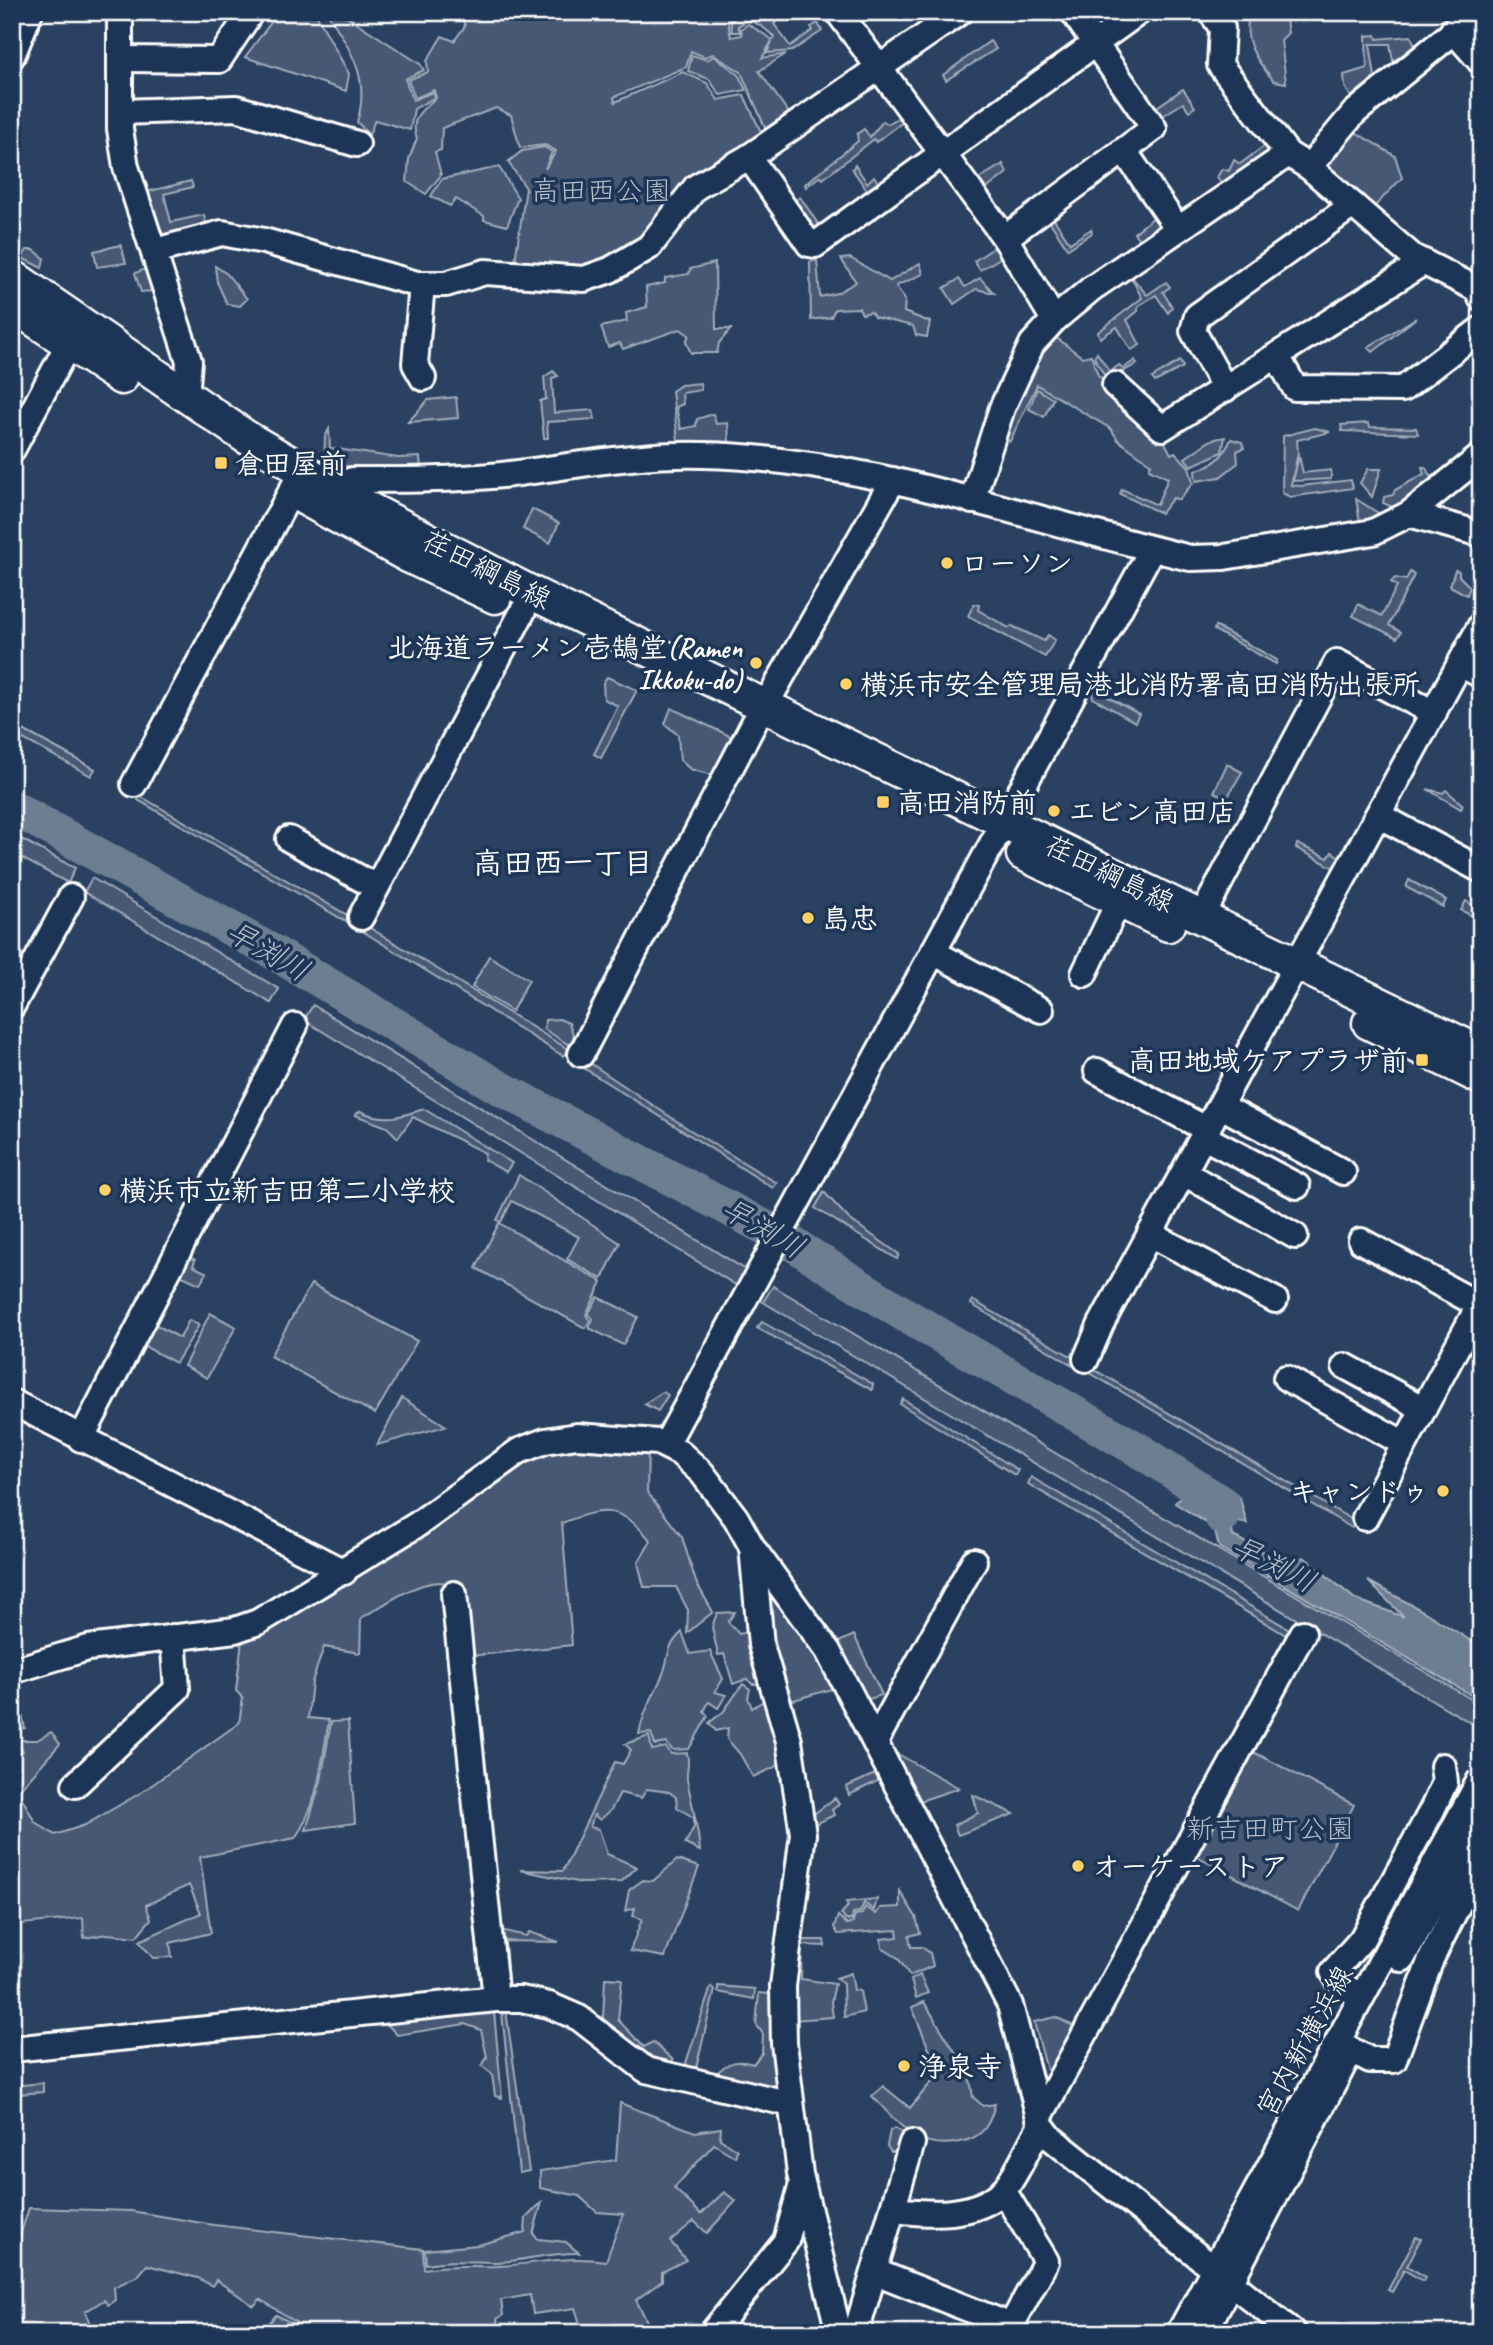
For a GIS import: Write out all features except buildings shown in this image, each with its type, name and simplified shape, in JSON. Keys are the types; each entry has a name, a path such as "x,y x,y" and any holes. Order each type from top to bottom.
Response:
{"main road":[{"name":"荏田綱島線","path":"12,276 186,397 296,482"},
{"name":"荏田綱島線","path":"12,305 69,343 296,482 329,500 532,593 759,715"},
{"name":"荏田綱島線","path":"329,500 408,556 523,611 798,733 999,831 1201,918 1292,973 1481,1078"},
{"name":"荏田綱島線","path":"999,831 1119,901 1481,1052"}],"street":[{"path":"12,56 30,12"},
{"path":"120,12 121,112 125,167 155,251 189,361 186,397"},
{"path":"122,58 219,60 251,12"},
{"path":"838,12 1005,238 1054,320"},
{"path":"155,251 222,233 264,241 422,284 446,284 485,272 584,279 610,270 649,247 696,187 749,157 960,12"},
{"path":"1005,238 1154,128 1073,12"},
{"path":"749,157 809,244 815,245 945,155 1139,12"},
{"path":"1211,12 1222,28 1220,65 1288,154 1309,167 1413,257 1477,289 1481,298"},
{"path":"1309,167 1354,113 1478,12"},
{"path":"1453,30 1481,62"},
{"path":"121,112 236,108 357,144"},
{"path":"1125,152 1178,229"},
{"path":"972,501 1002,408 1032,344 1054,320 1091,289 1288,154"},
{"path":"1225,388 1193,331 1197,316 1353,205"},
{"path":"1115,385 1162,428 1424,262"},
{"path":"422,284 415,364 423,378"},
{"path":"1276,356 1295,388 1404,388 1481,329"},
{"path":"12,450 69,343"},
{"path":"329,500 341,484 353,480 470,478 687,455 817,466 893,480 1190,558 1224,557 1373,532 1409,514 1481,456"},
{"path":"581,1054 759,715 893,480"},
{"path":"134,784 296,482"},
{"path":"1409,514 1481,534"},
{"path":"666,1444 1152,549"},
{"path":"361,917 523,611"},
{"path":"1086,1359 1101,1324 1434,712 1470,670 1481,625"},
{"path":"1201,918 1337,662 1434,712"},
{"path":"1378,816 1481,870"},
{"path":"289,839 376,887"},
{"path":"12,1006 71,897"},
{"path":"1084,974 1119,901"},
{"path":"933,953 1041,1010"},
{"path":"81,1439 295,1026"},
{"path":"1097,1071 1297,1186"},
{"path":"1220,1106 1343,1172"},
{"path":"1184,1173 1295,1236"},
{"path":"1150,1234 1275,1300"},
{"path":"1361,1241 1480,1303 1364,1518"},
{"path":"1345,1366 1422,1408"},
{"path":"1286,1378 1403,1443"},
{"path":"12,1402 344,1572"},
{"path":"12,1671 88,1648 235,1630 246,1626 344,1572 418,1524 485,1474 532,1446 577,1436 648,1440 666,1444 702,1473 828,1651 1010,2005 1040,2122 1051,2138 1294,2333"},
{"path":"752,1547 761,1645 789,1741 803,1834 781,2010 791,2105 802,2183 839,2333"},
{"path":"876,1742 974,1561"},
{"path":"454,1594 496,1999"},
{"path":"894,2210 960,2212 1003,2190 1303,1633"},
{"path":"75,1785 177,1689 173,1637"},
{"path":"1361,1997 1341,1984 1333,1972 1362,1939 1459,1779"},
{"name":"宮内新横浜線","path":"1204,2333 1223,2276 1361,1997 1459,1779"},
{"name":"宮内新横浜線","path":"1179,2333 1223,2276 1481,1816"},
{"path":"1351,2050 1370,2060 1394,2060 1431,1959 1481,1859"},
{"path":"12,2049 496,1999 521,1999 549,2005 579,2018 646,2070 791,2105"},
{"path":"856,2333 912,2143"},
{"path":"712,2333 786,2241 802,2183"},
{"path":"876,2272 1011,2326 1046,2261 1003,2190"}],"green space":[{"path":"279,12 315,12 349,74 346,91 245,57"},
{"path":"327,12 340,12 420,64 424,70 405,79 413,100 433,92 435,97 414,109 410,130 375,120 369,135 357,122 361,106 360,77 350,52"},
{"name":"高田西公園","path":"483,12 735,12 728,23 731,37 742,35 741,29 748,24 773,40 775,37 760,25 748,20 738,26 740,32 732,32 731,23 738,12 767,12 769,15 790,12 774,24 790,46 813,30 811,27 818,23 822,31 792,51 767,53 772,41 762,58 786,54 759,71 791,116 767,132 741,72 713,54 705,57 691,51 686,67 614,97 615,102 683,72 707,83 718,100 744,95 762,134 694,175 641,242 598,266 523,264 515,261 526,188 508,162 522,151 544,147 552,152 545,169 556,151 545,145 520,148 511,115 496,108 442,128 441,150 435,152 441,175 426,194 407,182 409,159 417,138 416,120 422,110 436,98 434,90 415,98 408,80 428,72 427,61 442,36 454,41 465,26 463,20 469,17 473,21"},
{"path":"1250,12 1285,12 1288,33 1281,40 1286,83 1274,81 1252,49 1248,32"},
{"path":"1376,35 1377,39 1411,36 1415,46 1393,61 1390,44 1370,44 1375,77 1351,97 1345,87 1344,75 1367,68 1366,36"},
{"path":"990,41 996,49 946,80 943,75"},
{"path":"692,55 707,60 714,56 738,74 746,90 720,95 709,79 688,71"},
{"path":"1183,89 1195,107 1189,111 1183,103 1161,117 1154,109"},
{"path":"904,114 907,119 876,142 874,139 823,179 820,176 806,187 805,184 858,141 857,134 864,129 870,137 883,121 888,124"},
{"path":"1352,130 1395,156 1402,178 1374,207 1325,167"},
{"path":"1267,144 1271,151 1247,165 1245,175 1223,185 1217,177 1222,169 1229,171 1234,160 1240,164"},
{"path":"1003,164 1007,173 985,190 977,180"},
{"path":"855,165 867,183 874,176 883,190 812,238 789,204 800,197 819,225 844,207 845,211 869,193 852,169"},
{"path":"499,167 518,198 507,226 484,220 484,216 456,199 450,206 431,196 442,179"},
{"path":"191,181 193,187 164,194 171,222 204,215 206,225 160,235 146,192"},
{"path":"1159,213 1167,222 1142,243 1134,233"},
{"path":"1051,215 1070,243 1091,229 1092,233 1068,249 1048,219"},
{"path":"121,245 126,263 97,267 94,251"},
{"path":"995,247 1002,257 980,270 974,261"},
{"path":"27,250 34,250 44,258 42,268 22,258"},
{"path":"850,258 890,281 920,263 923,274 896,286 905,300 904,312 930,322 927,337 916,335 913,326 874,317 871,312 862,314 859,308 835,309 831,317 811,320 810,262 817,260 820,297 837,293 856,282 841,259"},
{"path":"715,263 716,329 731,329 719,343 717,353 691,353 686,342 689,335 680,329 623,349 620,343 608,347 601,327 627,321 626,313 647,307 646,287 665,283 665,278 689,274 690,269"},
{"path":"215,266 227,274 247,299 240,306 227,304 217,282"},
{"path":"151,267 155,281 151,285 152,291 141,292 135,273"},
{"path":"1130,275 1147,295 1166,282 1170,287 1163,292 1172,307 1168,313 1156,295 1138,306 1138,311 1127,320 1140,345 1131,350 1117,327 1100,338 1098,332 1142,298"},
{"path":"980,278 994,293 976,289 954,304 944,288 959,279 965,287"},
{"path":"1416,318 1373,352 1368,347"},
{"path":"1050,333 1082,357 1091,355 1098,375 1160,433 1171,454 1175,452 1189,467 1193,483 1179,500 1173,498 1161,513 1120,494 1122,489 1157,505 1168,478 1149,469 1151,464 1118,440 1111,429 1037,385 1010,441 1000,438"},
{"path":"1097,353 1110,372 1119,365 1123,369 1135,360 1137,364 1107,380 1094,357"},
{"path":"1180,361 1183,367 1155,382 1152,378"},
{"path":"553,371 558,376 552,378 554,413 593,410 595,419 547,422 548,438 544,438 540,401 546,399 544,377"},
{"path":"700,383 701,390 682,393 683,404 676,407 681,429 696,426 697,419 713,414 716,424 728,423 729,442 678,441 672,391 681,385"},
{"path":"1037,389 1053,399 1044,417 1029,409"},
{"path":"456,397 458,418 408,422 428,400"},
{"path":"1368,423 1370,427 1416,428 1418,434 1342,431 1341,425"},
{"path":"1315,428 1330,432 1297,440 1298,453 1291,485 1351,480 1353,488 1290,497 1282,493 1283,436"},
{"path":"329,429 330,448 398,458 420,457 421,469 324,465 325,437"},
{"path":"1225,437 1222,452 1191,466 1185,458 1211,440"},
{"path":"1231,439 1242,442 1244,448 1237,451 1238,463 1220,477 1196,481 1195,471 1217,460"},
{"path":"1299,456 1303,473 1331,470 1331,479 1293,481"},
{"path":"1422,467 1425,467 1431,476 1431,483 1397,509 1383,503 1384,497 1393,495 1395,490 1424,474"},
{"path":"1368,469 1381,469 1372,497 1360,483"},
{"path":"1356,499 1383,516 1360,522"},
{"path":"532,509 559,523 550,543 523,529"},
{"path":"1455,570 1459,571 1459,576 1470,587 1467,595 1450,586"},
{"path":"1410,572 1414,575 1389,625 1401,632 1397,638 1353,616 1358,604 1382,616 1397,586 1391,582 1395,578 1406,580"},
{"path":"974,604 979,605 978,610 1009,628 1012,626 1044,641 1048,635 1055,640 1045,657 968,616"},
{"path":"1215,626 1277,660 1276,664 1214,630"},
{"path":"607,677 637,690 601,758 594,754 618,706 604,699 603,683"},
{"path":"1090,687 1139,714 1135,722 1093,698"},
{"path":"671,708 734,738 716,776 690,769 680,760 678,735 665,724"},
{"path":"12,724 95,769 91,776 12,733"},
{"path":"1227,764 1242,772 1227,798 1214,792"},
{"path":"1427,789 1443,793 1446,790 1463,805 1461,809"},
{"path":"140,796 354,919 352,925 138,800"},
{"path":"12,834 75,868 68,883 12,853"},
{"path":"1297,844 1328,858 1332,852 1341,858 1334,868 1296,848"},
{"path":"92,878 279,989 271,1003 84,892"},
{"path":"1409,880 1446,900 1443,907 1406,887"},
{"path":"1466,901 1481,910 1481,921 1461,910"},
{"path":"362,923 568,1049 563,1056 359,929"},
{"path":"489,956 529,980 512,1011 472,987"},
{"path":"313,1005 746,1270 739,1287 304,1020"},
{"path":"559,1019 569,1023 574,1037 569,1045 544,1029 545,1020"},
{"path":"584,1059 687,1128 777,1183 773,1188 579,1065"},
{"path":"424,1109 512,1163 506,1172 484,1160 485,1153 413,1117 398,1138 387,1127 355,1115 360,1111 392,1117"},
{"path":"519,1175 620,1243 602,1279 567,1259 579,1237 512,1201 501,1222 497,1220"},
{"path":"824,1192 849,1219 899,1254 897,1259 815,1208"},
{"path":"499,1223 602,1282 586,1315 590,1321 585,1328 476,1268"},
{"path":"190,1257 195,1260 193,1266 207,1273 200,1284 180,1275"},
{"path":"311,1284 417,1341 375,1414 270,1356"},
{"path":"773,1286 1481,1705 1481,1729 763,1302"},
{"path":"598,1297 638,1317 623,1345 589,1328 593,1319 588,1314"},
{"path":"972,1300 1076,1359 1074,1366 971,1304"},
{"path":"210,1313 236,1327 207,1378 184,1366"},
{"path":"189,1320 199,1325 176,1363 140,1344 151,1322 180,1338"},
{"path":"762,1322 873,1384 872,1390 757,1328"},
{"path":"1088,1366 1356,1522 1352,1528 1085,1370"},
{"path":"663,1392 668,1395 658,1411 644,1404"},
{"path":"402,1398 446,1426 377,1445"},
{"path":"903,1399 1018,1470 1015,1475 900,1404"},
{"path":"600,1445 648,1450 647,1492 682,1537 696,1582 713,1612 687,1633 688,1610 676,1587 644,1587 638,1563 651,1541 630,1520 611,1512 589,1514 562,1523 572,1645 470,1656 459,1587 435,1583 409,1590 361,1618 360,1653 324,1647 312,1682 308,1718 329,1720 314,1796 295,1838 200,1857 211,1933 170,1943 172,1957 153,1958 139,1941 201,1913 189,1885 146,1905 151,1919 136,1937 107,1934 84,1938 83,1918 12,1925 12,1759 23,1751 15,1740 37,1740 51,1732 60,1744 18,1791 35,1822 55,1835 85,1825 142,1792 239,1723 243,1698 236,1691 242,1640 344,1585 415,1540 527,1459 564,1448"},
{"path":"1031,1477 1289,1629 1286,1635 1028,1484"},
{"path":"768,1587 809,1643 835,1688 787,1702 768,1635 763,1588"},
{"path":"735,1612 728,1622 739,1634 753,1631 762,1684 752,1684 747,1679 733,1684 724,1654 718,1655 712,1627 717,1613"},
{"path":"682,1632 690,1654 710,1651 723,1679 715,1692 726,1695 718,1708 709,1702 704,1711 708,1716 689,1749 672,1750 667,1743 655,1745 651,1733 639,1734 671,1646"},
{"path":"854,1635 882,1695 866,1700 839,1642"},
{"path":"743,1684 750,1689 748,1698 752,1708 770,1697 786,1762 753,1777 740,1754 727,1739 728,1728 716,1731 709,1723 723,1712"},
{"path":"12,1700 15,1711 21,1710 25,1728 12,1729"},
{"path":"348,1721 355,1823 306,1830 321,1781 331,1722"},
{"path":"649,1736 652,1750 666,1747 671,1754 687,1753 687,1780 696,1824 700,1851 685,1844 694,1827 694,1818 677,1807 676,1797 669,1792 647,1789 641,1798 620,1793 611,1810 600,1820 594,1815 590,1827 599,1829 607,1854 637,1867 621,1882 582,1883 520,1870 563,1871 615,1762 623,1764 631,1750 625,1744"},
{"name":"新吉田町公園","path":"1246,1748 1354,1805 1298,1911 1189,1852"},
{"path":"896,1753 959,1788 920,1801"},
{"path":"877,1773 882,1779 849,1795 846,1787"},
{"path":"973,1795 1014,1814 958,1835 954,1825 978,1813"},
{"path":"835,1798 839,1804 832,1810 834,1815 814,1825 810,1817"},
{"path":"677,1860 699,1867 665,1957 630,1951 642,1919 633,1916 635,1908 625,1911 629,1890 643,1880 653,1881"},
{"path":"900,1891 916,1917 920,1933 909,1936 911,1947 922,1947 930,1953 933,1966 910,1976 898,1958 882,1948 881,1939 898,1937 897,1930 838,1934 834,1927 838,1916 847,1924 853,1922 855,1915 862,1914 865,1907 876,1914 880,1908 900,1907"},
{"path":"877,1899 874,1910 864,1903 860,1912 853,1913 852,1920 846,1920 841,1914 848,1906 846,1902"},
{"path":"496,1929 526,1936 529,1932 559,1942 505,1941 508,1984 502,1984"},
{"path":"800,1940 824,1940 825,1946 802,1945 801,1979 835,1984 831,2002 833,2017 793,2020"},
{"path":"851,1973 854,1990 860,1991 864,2012 844,2017 843,1984 836,1978"},
{"path":"920,1975 928,1993 916,1998 911,1980"},
{"path":"605,1978 622,1979 618,2020 644,2047 653,2042 673,2060 670,2068 642,2055 603,2019"},
{"path":"718,1986 755,1989 754,1999 718,1992"},
{"path":"711,1987 715,1990 696,2068 690,2069 686,2063"},
{"path":"759,1993 769,1994 780,2088 716,2074 733,2063 753,2064 762,2053 763,2034 756,2024"},
{"path":"924,2002 969,2074 973,2097 983,2106 995,2104 987,2125 981,2132 965,2141 944,2144 925,2141 910,2133 872,2096 883,2086 910,2108 943,2068 938,2057 933,2059 912,2007"},
{"path":"490,2008 494,2012 502,2098 495,2096 492,2074 482,2066 487,2057 481,2030 465,2024 397,2035 388,2025 337,2027"},
{"path":"506,2011 529,2171 519,2173 502,2013"},
{"path":"1056,2017 1079,2029 1058,2071 1047,2070 1034,2022"},
{"path":"43,2083 43,2092 18,2094 18,2106 12,2106 12,2086"},
{"path":"620,2103 695,2132 721,2128 720,2139 737,2150 735,2157 714,2144 674,2188 701,2214 724,2192 736,2201 707,2233 694,2221 670,2241 686,2260 662,2272 662,2281 636,2300 652,2331 649,2333 583,2333 575,2308 533,2314 530,2295 501,2300 503,2315 497,2319 500,2333 297,2333 297,2323 260,2299 254,2306 216,2280 212,2286 198,2278 147,2265 138,2276 114,2287 115,2300 108,2305 104,2300 85,2312 94,2333 12,2333 12,2315 18,2304 12,2302 12,2242 19,2239 29,2208 131,2211 214,2225 423,2249 424,2269 499,2266 564,2259 606,2261 623,2214 597,2212 579,2196 540,2188 540,2171 616,2160"},
{"path":"895,2128 910,2139 902,2152 891,2152 887,2146 890,2131"},
{"path":"542,2202 533,2234 538,2239 566,2242 579,2253 497,2262 452,2261 426,2264 425,2250 478,2245 525,2232 526,2218"},
{"path":"1416,2237 1421,2239 1407,2266 1426,2277 1423,2281 1404,2270 1392,2292 1388,2290"},
{"path":"276,2315 294,2324 294,2333 261,2333"},
{"path":"192,2324 198,2333 152,2333 154,2328"}],"water":[{"path":"1199,1478 1240,1498 1247,1524 1230,1520 1233,1536 1284,1563 1304,1557 1355,1599 1404,1617 1368,1581 1481,1647 1481,1701 1219,1547 1214,1528 1175,1503"}],"waterway":[{"name":"早渕川","path":"12,807 273,952 500,1088 777,1234 910,1318 1142,1452 1223,1504 1222,1517"}],"place":[{"name":"倉田屋前","path":"221,463"},
{"name":"ローソン","path":"947,563"},
{"name":"北海道ラーメン壱鵠堂(Ramen Ikkoku-do)","path":"756,663"},
{"name":"横浜市安全管理局港北消防署高田消防出張所","path":"846,684"},
{"name":"高田消防前","path":"883,802"},
{"name":"エビン高田店","path":"1054,811"},
{"name":"島忠","path":"808,918"},
{"name":"高田地域ケアプラザ前","path":"1422,1060"},
{"name":"横浜市立新吉田第二小学校","path":"105,1190"},
{"name":"キャンドゥ","path":"1443,1491"},
{"name":"オーケーストア","path":"1078,1866"},
{"name":"浄泉寺","path":"904,2066"}],"district":[{"name":"高田西一丁目","path":"563,863"}]}
